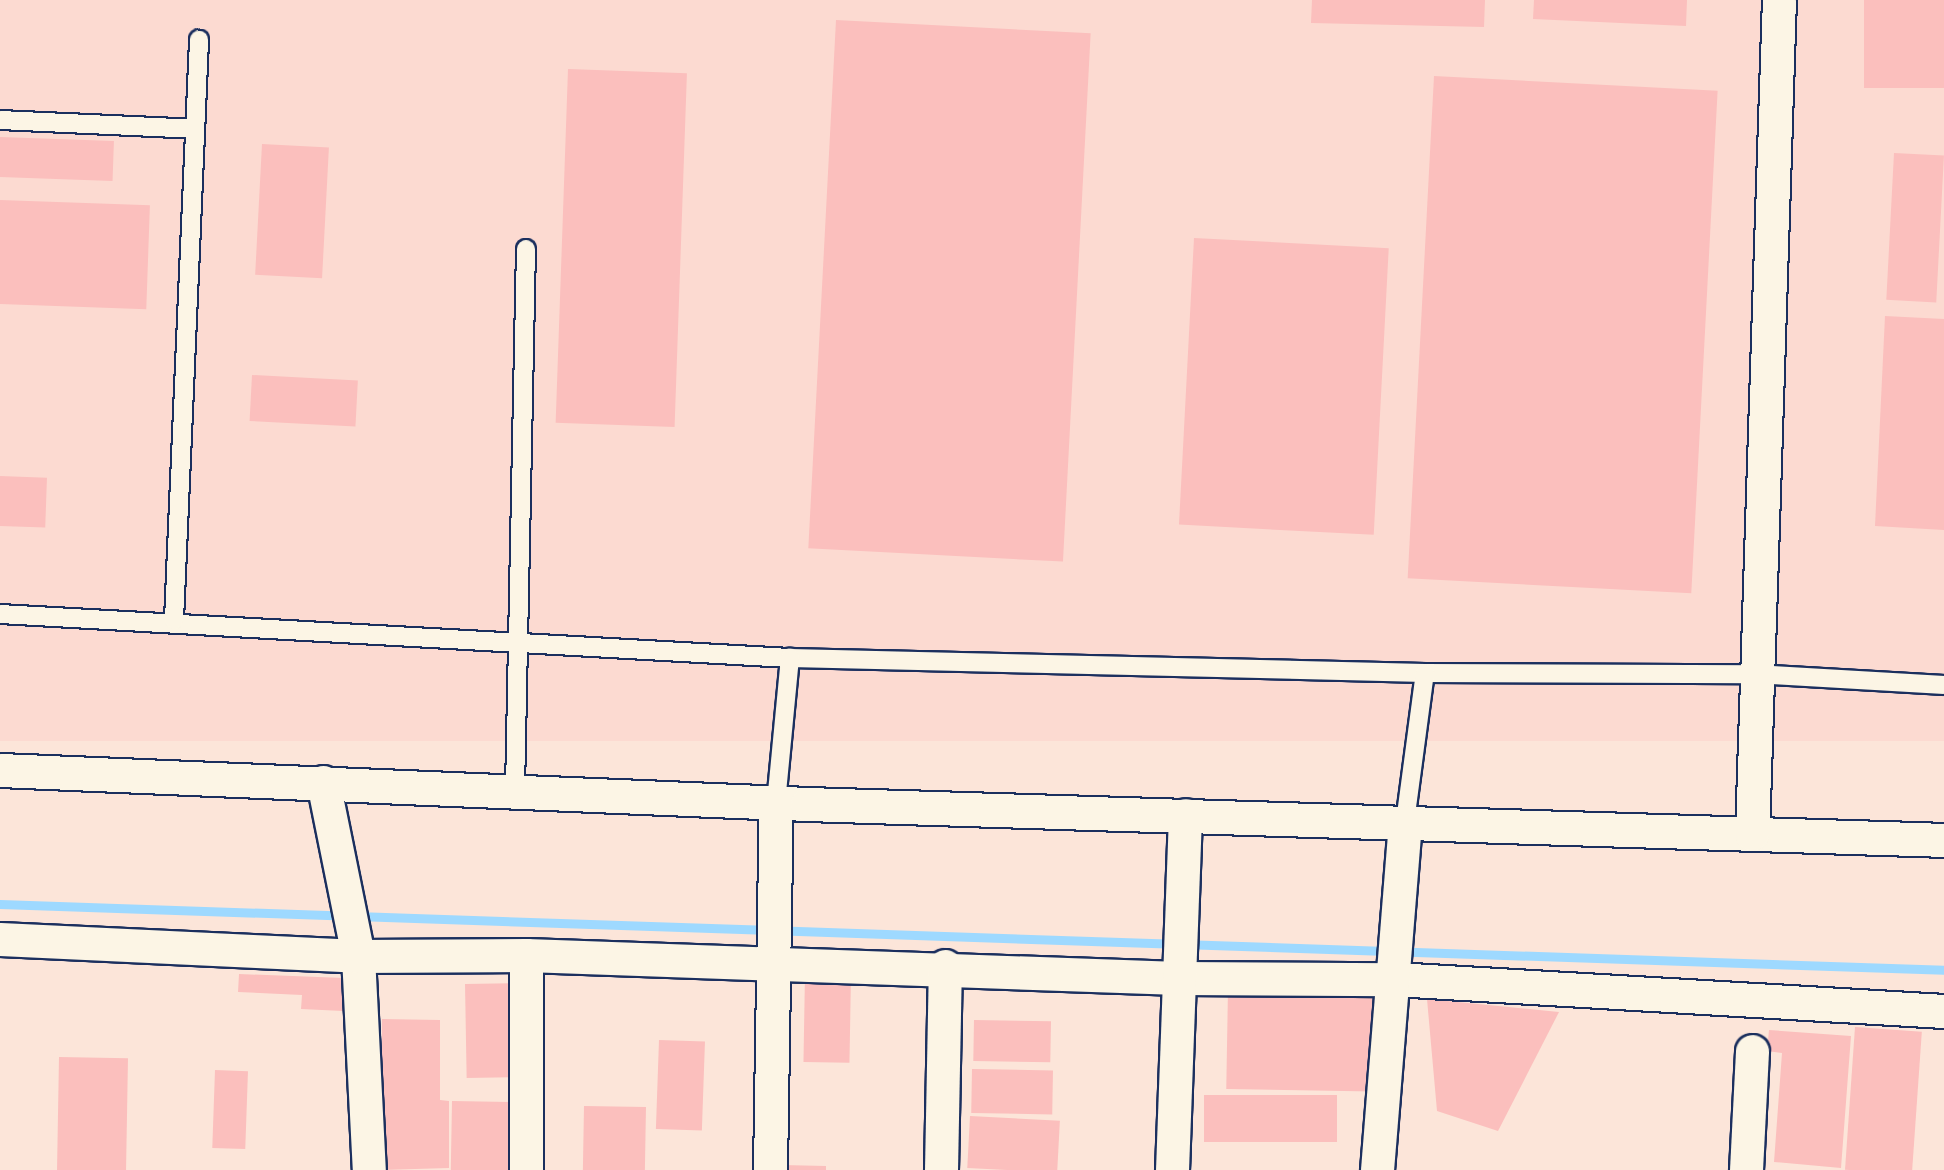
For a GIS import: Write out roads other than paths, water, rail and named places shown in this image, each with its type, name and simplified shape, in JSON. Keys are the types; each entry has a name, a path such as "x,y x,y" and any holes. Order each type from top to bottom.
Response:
{"street":[{"path":"1752,834 1755,674 1779,0"},
{"path":"0,770 515,790 776,803 1944,840"},
{"path":"323,782 349,896 357,944 369,1170"},
{"path":"770,1170 776,803"},
{"path":"1172,1170 1185,815"},
{"path":"1377,1170 1405,822"},
{"path":"0,939 357,944 526,955 775,939 945,966 1180,953 1395,961 1944,1011"},
{"path":"525,1170 526,955"},
{"path":"940,1170 945,966"},
{"path":"1746,1170 1752,1051"}],"lane":[{"path":"174,620 199,40"},
{"path":"0,120 195,129"},
{"path":"515,790 514,641 526,249"},
{"path":"0,614 174,620 790,658 1425,673 1755,674 1944,685"},
{"path":"776,803 790,658"},
{"path":"1405,822 1425,673"}],"waterway":[{"path":"0,904 1944,970"}]}
